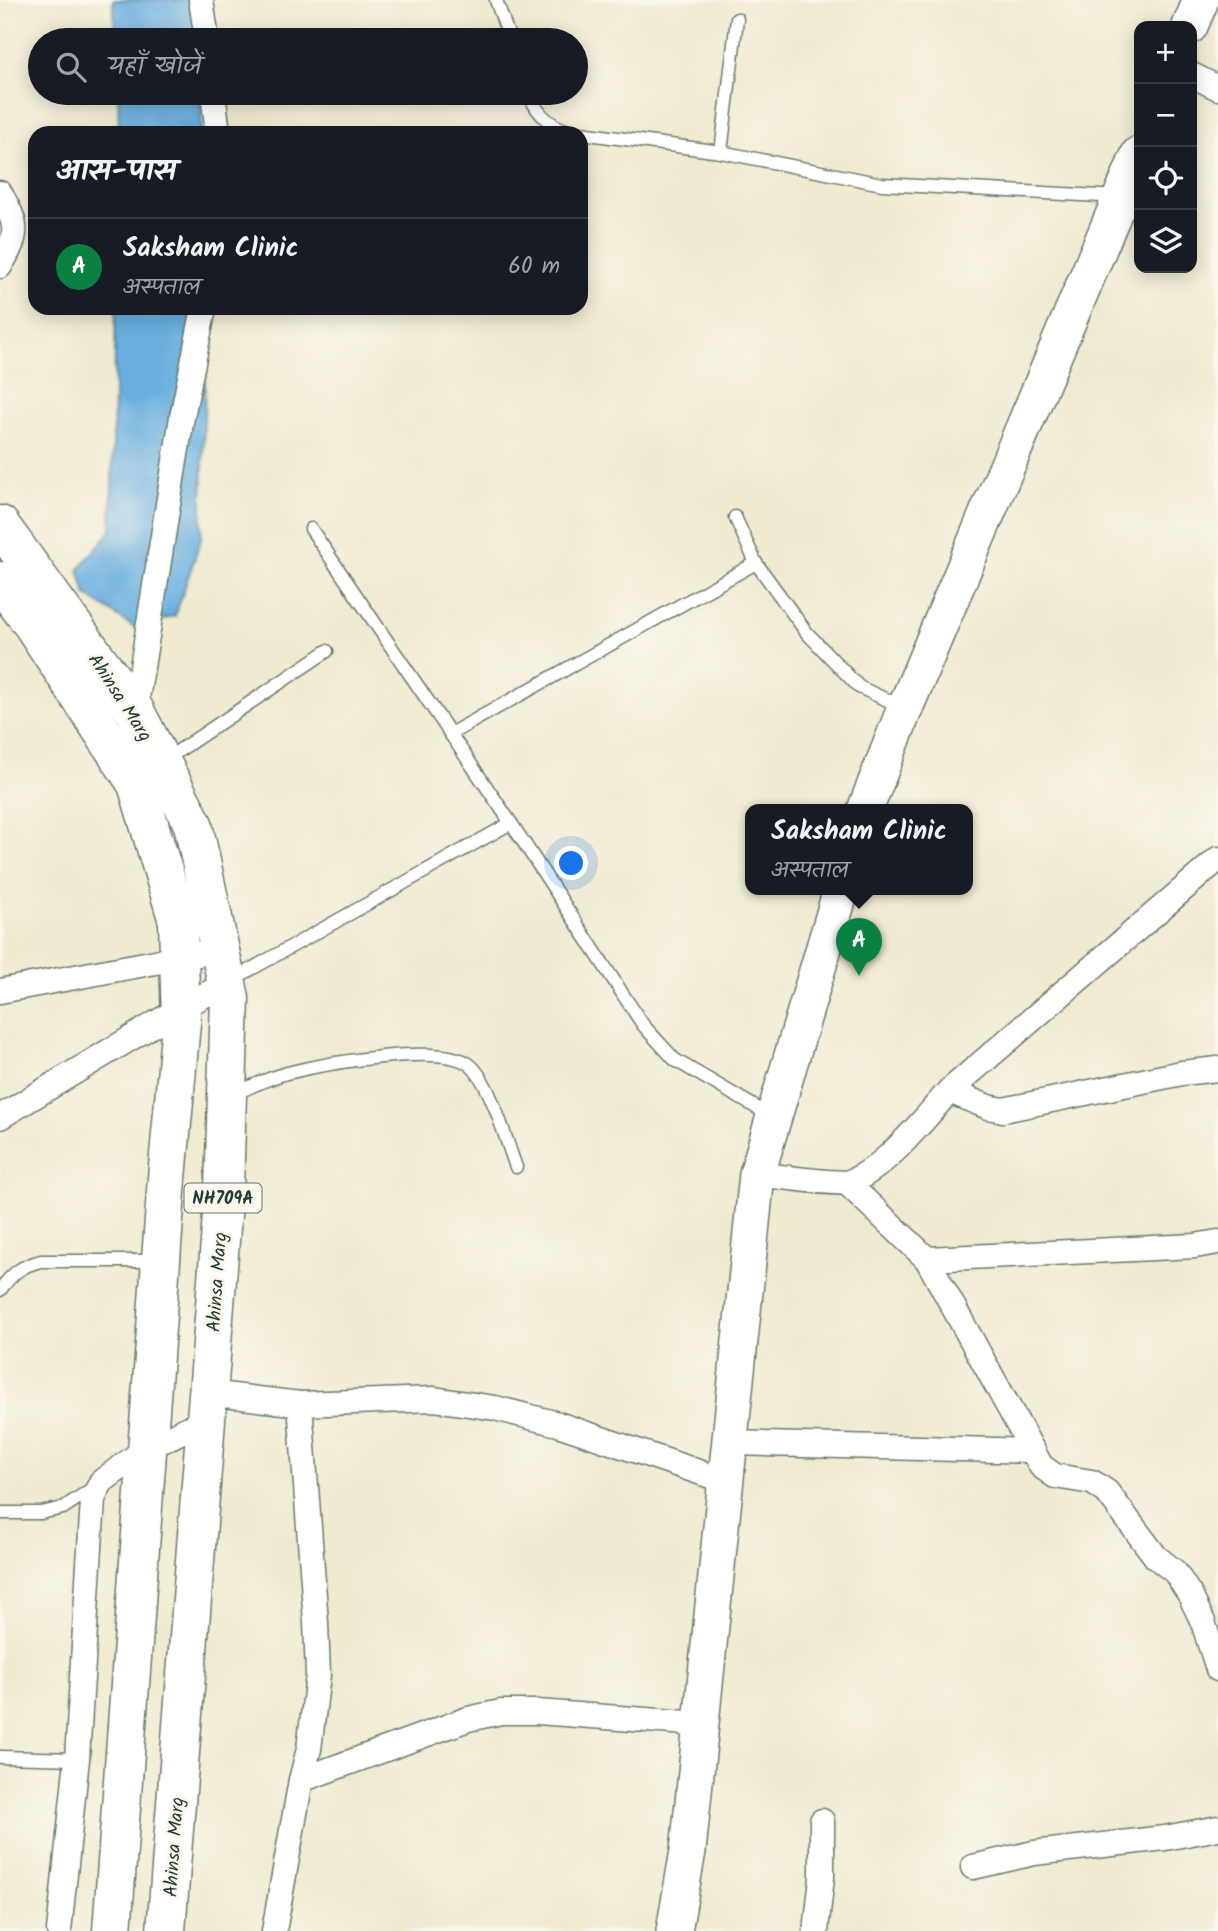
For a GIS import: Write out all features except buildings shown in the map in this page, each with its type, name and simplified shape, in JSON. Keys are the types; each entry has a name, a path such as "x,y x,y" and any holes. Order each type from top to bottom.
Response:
{"highway":[{"name":"Ahinsa Marg","path":"0,525 135,711 193,824 230,998 224,1190 166,1931"},
{"name":"Ahinsa Marg","path":"0,580 33,625 137,784 178,922 181,1008 112,1931"}],"street":[{"path":"201,0 205,28"},
{"path":"1197,78 1218,88"},
{"path":"214,105 217,126"},
{"path":"867,804 905,708 1134,167"},
{"path":"0,192 14,218 13,244 0,265"},
{"path":"135,711 182,417 203,315"},
{"path":"757,1174 847,1183 872,1170 916,1128 949,1091 1218,859"},
{"path":"674,1931 688,1851 757,1174 840,895"},
{"path":"0,990 179,959 223,966"},
{"path":"0,1117 181,1008 223,966"},
{"path":"949,1091 988,1107 1003,1110 1182,1073 1218,1069"},
{"path":"847,1183 927,1259 1041,1466 1055,1476 1092,1482 1107,1492 1156,1557 1175,1572 1203,1622 1218,1669"},
{"path":"927,1259 1195,1246 1218,1242"},
{"path":"59,1931 77,1759 93,1499 101,1482 207,1407 435,1399 495,1408 558,1424 725,1481"},
{"path":"274,1931 309,1749 318,1675 316,1609 300,1404"},
{"path":"730,1443 1033,1451"},
{"path":"301,1780 468,1719 501,1712 537,1712 701,1724"},
{"path":"816,1931 822,1877 822,1821"},
{"path":"973,1867 1034,1853 1165,1838 1218,1828"}],"lane":[{"path":"496,0 506,28"},
{"path":"720,152 737,19"},
{"path":"534,105 551,123 560,126"},
{"path":"588,134 720,152 882,184 1122,197"},
{"path":"735,517 756,563 807,633 859,687 905,708"},
{"path":"311,530 511,823 643,1025 675,1060 774,1118"},
{"path":"450,734 756,563"},
{"path":"161,763 327,651"},
{"path":"223,966 511,823"},
{"path":"228,1096 284,1074 320,1065 434,1054 458,1057 483,1079 516,1167"},
{"path":"0,1290 15,1271 27,1264 41,1261 161,1261"},
{"path":"0,1513 41,1513 63,1508 101,1482"},
{"path":"0,1757 77,1759"}],"water":[{"path":"113,0 197,0 198,28 114,28"},
{"path":"118,105 201,105 202,126 119,126"},
{"path":"116,315 207,315 201,539 175,616 135,628 86,595 79,569 111,531"}],"place":[{"name":"Saksham Clinic","path":"859,976"}]}
